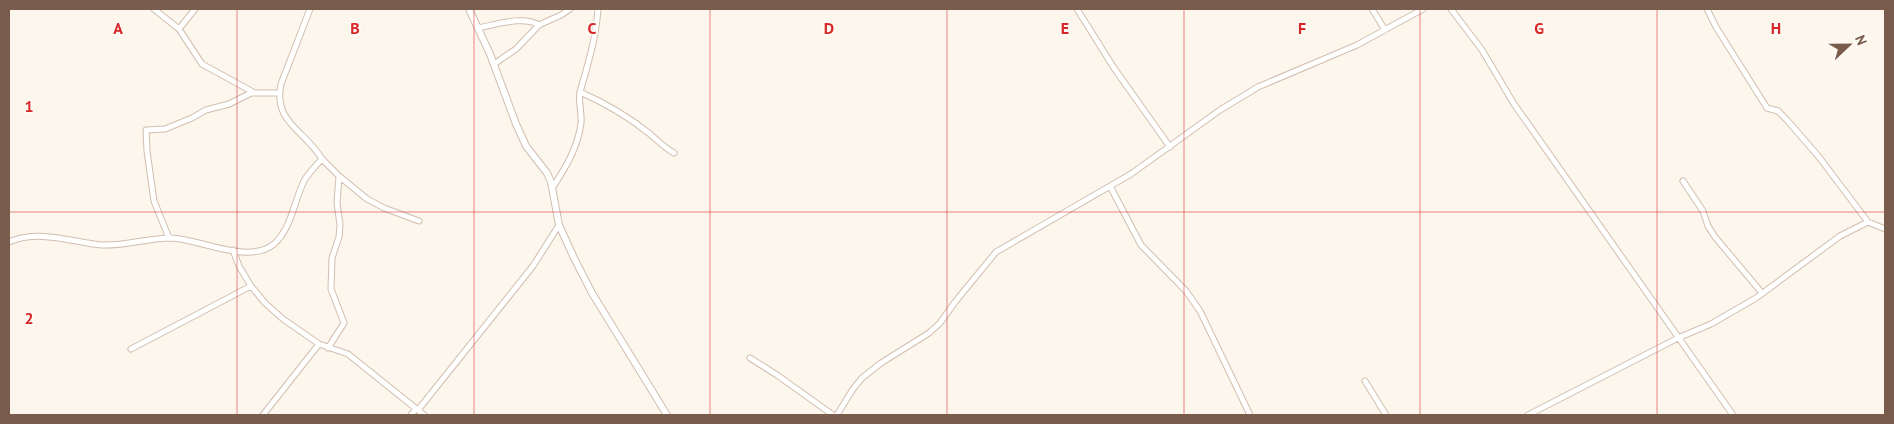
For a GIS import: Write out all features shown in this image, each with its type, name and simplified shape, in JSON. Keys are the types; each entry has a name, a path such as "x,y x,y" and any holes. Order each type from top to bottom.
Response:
{"street":[{"path":"154,9 179,29 202,64 253,93"},
{"path":"179,29 195,9"},
{"path":"310,9 281,84 279,93 280,105 284,116 322,159 356,190 375,203 418,221"},
{"path":"470,9 526,146 547,173 553,187 559,225 574,258 592,293 667,415"},
{"path":"494,64 516,49 539,25 570,9"},
{"path":"553,187 570,159 576,143 581,122 580,92 592,55 598,9"},
{"path":"1077,9 1114,68 1170,147"},
{"path":"1372,9 1385,30"},
{"path":"837,415 862,378 881,363 929,333 940,323 996,252 1110,186 1170,147 1220,110 1258,87 1357,44 1423,9"},
{"path":"1451,9 1469,31 1514,104 1733,415"},
{"path":"1707,9 1716,27 1767,108 1778,111 1787,120 1819,157 1868,222 1885,229"},
{"path":"478,28 516,20 536,22 539,25"},
{"path":"580,92 607,104 650,134 674,154"},
{"path":"169,238 154,201 146,151 146,130 164,129 192,118 206,110 229,104 253,93 279,93"},
{"path":"9,242 23,238 43,236 102,245 169,238 191,240 233,250 256,252 273,244 280,237 306,179 322,159"},
{"path":"328,348 344,323 331,289 332,258 339,231 337,203 339,176"},
{"path":"1683,181 1703,211 1708,226 1715,236 1762,293"},
{"path":"1110,186 1142,245 1186,291 1200,312 1250,415"},
{"path":"1528,415 1678,338 1711,324 1762,293 1840,236 1868,222"},
{"path":"411,415 533,266 559,225"},
{"path":"233,250 239,266 251,286 265,303 283,319 319,344 348,354 424,415"},
{"path":"131,349 251,286"},
{"path":"263,415 319,344"},
{"path":"750,358 833,415"},
{"path":"1365,381 1386,415"}]}
